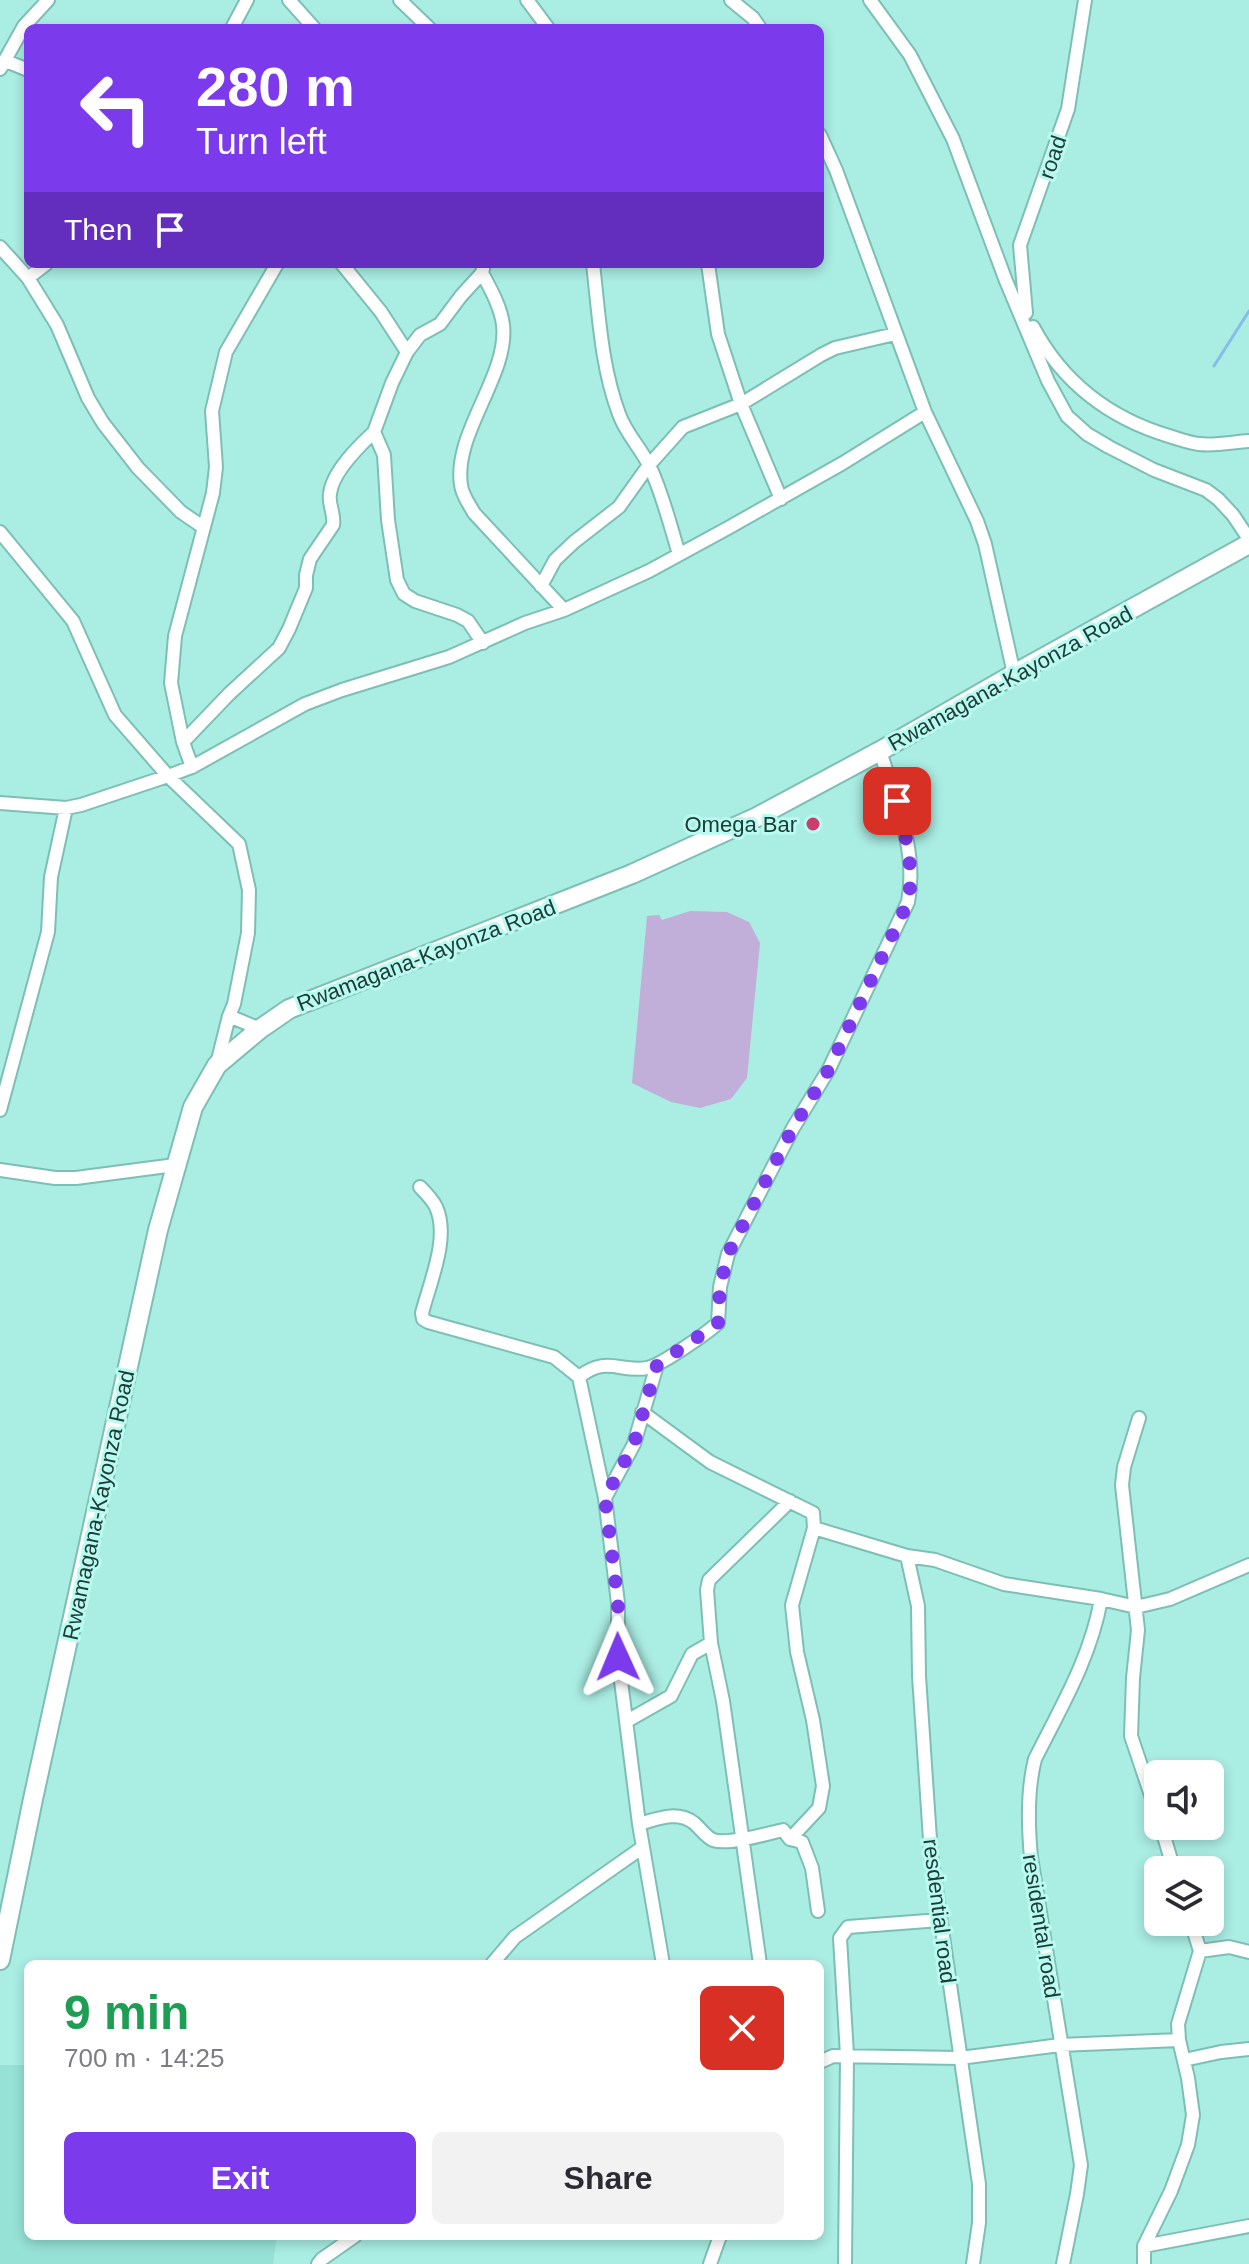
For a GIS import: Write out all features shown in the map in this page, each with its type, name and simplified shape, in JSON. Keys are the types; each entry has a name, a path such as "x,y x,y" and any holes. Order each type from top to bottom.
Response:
{"highway":[{"name":"Rwamagana-Kayonza Road","path":"0,1960 151,1260 193,1107 217,1065 289,1009 675,856 771,810 1249,541"}],"street":[{"path":"26,24 48,0"},
{"path":"234,24 247,0"},
{"path":"289,0 310,24"},
{"path":"400,0 425,24"},
{"path":"527,0 545,24"},
{"path":"731,0 757,24"},
{"path":"870,0 910,55 953,139 989,239 1021,308 1052,391 1072,422 1130,458 1206,490 1233,515 1249,541"},
{"name":"road","path":"1021,308 1020,245 1068,109 1085,0"},
{"path":"24,26 3,65 24,69"},
{"path":"824,144 925,412 977,521 1014,674"},
{"path":"0,247 28,278 57,325 88,398 103,423 138,468 181,512 203,527"},
{"path":"28,278 41,268"},
{"path":"192,767 183,742 171,683 175,636 213,493 216,467 212,411 226,352 275,268"},
{"path":"345,268 381,312 407,352"},
{"path":"593,268 603,364 625,430 649,465 662,497 679,554"},
{"path":"709,268 718,334 741,404 781,499"},
{"path":"183,742 279,648 306,588 310,559 333,525 329,494 333,486 354,451 374,432 387,394 407,352 420,335 440,324 483,269"},
{"path":"483,269 503,323 503,340 492,379 465,447 460,483 474,513 564,610"},
{"path":"1021,308 1047,350 1075,384 1108,410 1141,427 1197,444 1249,441"},
{"path":"541,586 555,560 619,507 649,465 683,427 741,404 835,348 895,334"},
{"path":"0,803 66,808 168,776 192,767 305,704 449,657 525,623 564,610 649,571 781,499 925,412"},
{"path":"374,432 384,455 388,520 397,580 404,594 468,621 483,643"},
{"path":"2,537 73,621 115,715 168,776 239,844 249,890 248,933 234,1004 217,1065"},
{"path":"579,1377 591,1368 613,1365 645,1369 657,1365 718,1323 720,1287 728,1254 793,1128 829,1069 908,902 911,865 897,801 880,751"},
{"path":"0,1110 48,932 51,877 66,808"},
{"path":"229,1016 260,1029"},
{"path":"0,1170 76,1178 175,1165"},
{"path":"420,1187 434,1203 442,1230 423,1319 554,1357 579,1377 605,1498 618,1603 618,1657 639,1824 662,1960"},
{"path":"605,1498 634,1444 657,1365"},
{"path":"642,1412 710,1462 813,1513 814,1528 792,1605 797,1652 813,1720 823,1786 819,1808 790,1839"},
{"path":"1139,1418 1124,1467 1122,1485 1138,1630 1131,1736 1144,1775"},
{"path":"759,1960 723,1701 711,1643 707,1590 709,1580 790,1501"},
{"path":"814,1528 907,1556 935,1560 1004,1584 1136,1607 1170,1599 1249,1565"},
{"name":"resdential road","path":"907,1556 918,1606 919,1676 930,1839 979,2184 979,2223 973,2264"},
{"name":"residental road","path":"1063,2264 1081,2165 1030,1846 1032,1772 1035,1759 1086,1654 1097,1624 1101,1599"},
{"path":"627,1721 671,1696 692,1654 711,1643"},
{"path":"639,1824 684,1816 715,1840 742,1839 783,1830 790,1839 802,1842 806,1851 818,1911"},
{"path":"495,1960 515,1937 643,1847"},
{"path":"845,2264 847,2055 840,1938 848,1927 940,1920"},
{"path":"1144,2264 1144,2246 1171,2191 1188,2145 1193,2115 1178,2024 1200,1951 1195,1936"},
{"path":"1200,1951 1229,1947 1249,1952"},
{"path":"824,2060 847,2055 960,2058 1060,2045 1179,2040"},
{"path":"1184,2060 1249,2049"},
{"path":"1144,2246 1249,2226"},
{"path":"318,2264 349,2240"},
{"path":"710,2264 719,2240"}],"shaded area":[{"path":"690,911 727,912 749,922 760,943 747,1078 731,1099 700,1108 671,1102 632,1083 647,916 659,915 662,920"},
{"path":"0,2065 24,2065 24,2240 276,2240 273,2264 0,2264"}],"waterway":[{"path":"1214,366 1249,311"}],"place":[{"name":"Omega Bar","path":"813,824"}],"route":[{"path":"618,1657 618,1603 605,1498 634,1444 657,1365 718,1323 720,1287 728,1254 793,1128 829,1069 908,902 911,865 897,801"}]}
